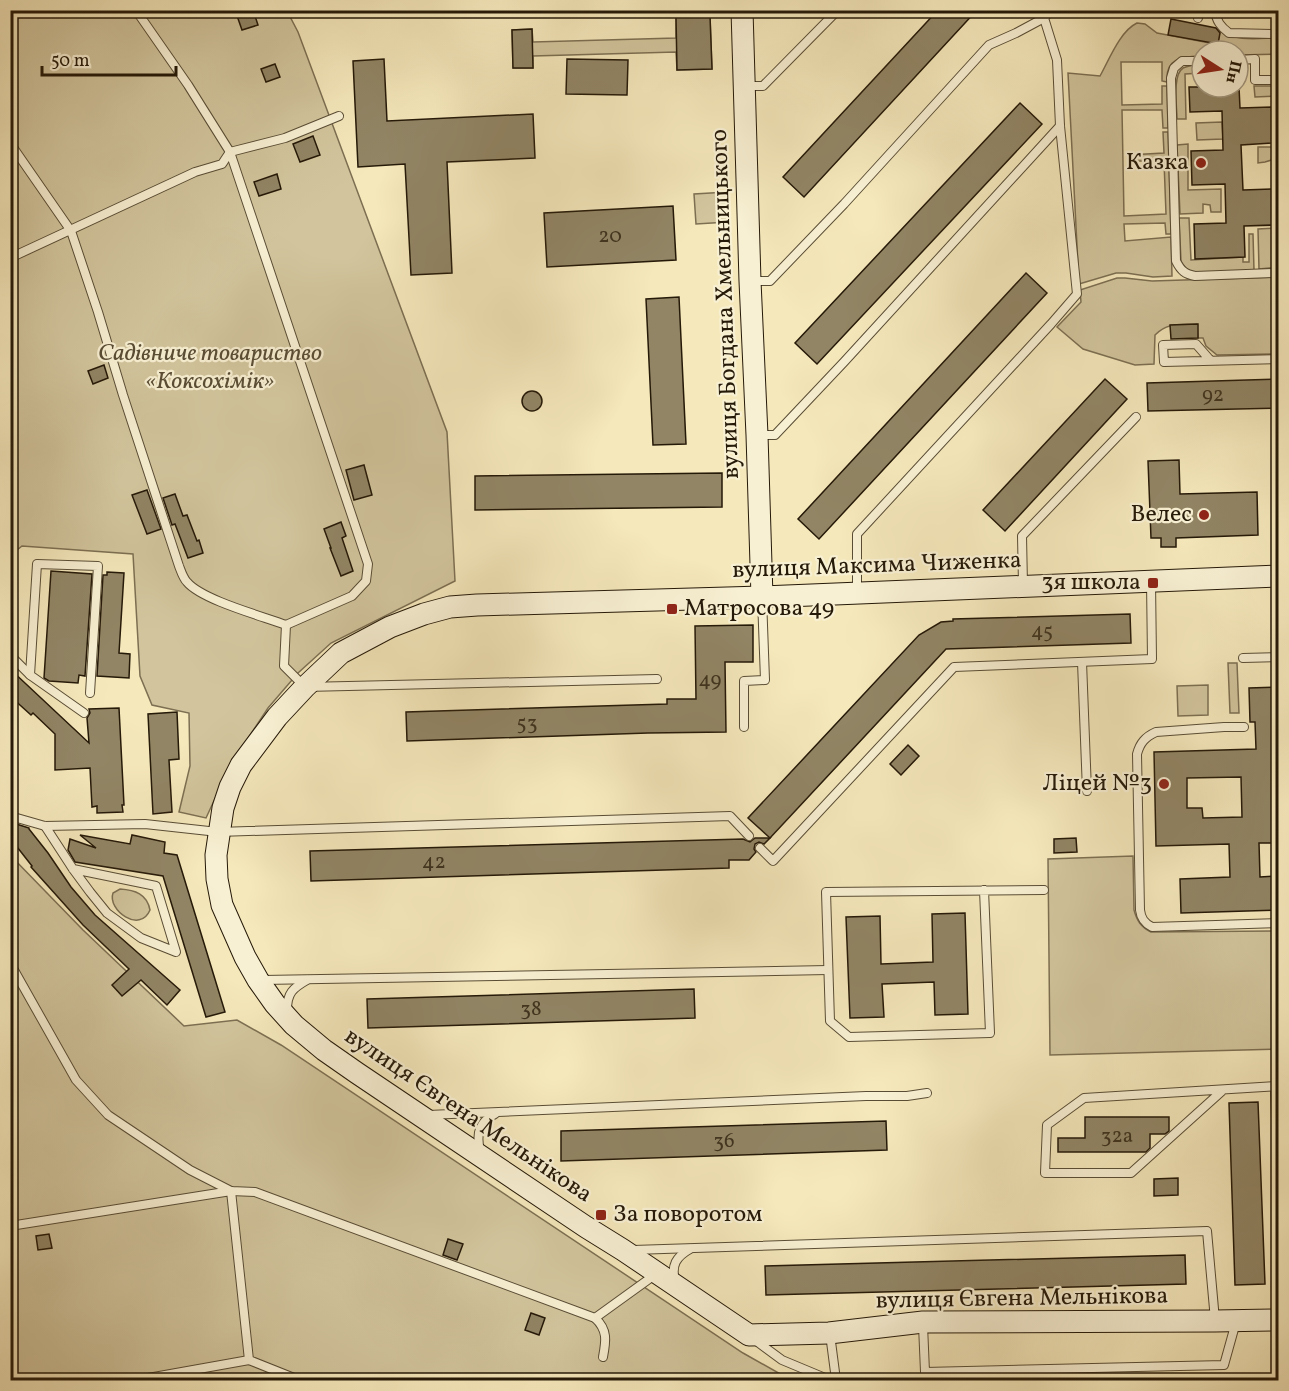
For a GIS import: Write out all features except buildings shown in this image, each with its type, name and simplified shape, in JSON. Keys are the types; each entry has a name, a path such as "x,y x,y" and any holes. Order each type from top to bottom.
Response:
{"street":[{"name":"вулиця Богдана Хмельницького","path":"742,10 762,597"},
{"name":"вулиця Максима Чиженка","path":"477,605 762,597 1278,576"},
{"name":"вулиця Євгена Мельнікова","path":"477,605 450,607 424,614 390,627 341,653 277,717 241,765 231,787 223,808 218,832 216,863 222,905 240,948 258,980 289,1020 324,1050 749,1335 829,1333 923,1322 1278,1320"}],"lane":[{"path":"10,143 71,231 186,582 199,592 216,600 286,625 352,596 366,581 369,564 230,152 137,10"},
{"path":"744,86 764,86 838,10"},
{"path":"750,281 770,281 844,204 988,45 1044,18 1051,10"},
{"path":"1215,10 1215,18 1229,33 1278,34"},
{"path":"857,593 856,534 1077,294 1060,126 1057,60 1044,18"},
{"path":"1250,59 1255,59 1255,80 1278,80"},
{"path":"1190,61 1182,61 1174,68 1171,78 1176,261 1186,274 1195,276 1278,272"},
{"path":"10,258 195,172 222,164 230,152 285,138 339,116"},
{"path":"757,435 775,435 1060,126"},
{"path":"1210,360 1196,344 1163,345 1164,362 1278,359"},
{"path":"1023,586 1022,536 1136,417"},
{"path":"30,675 37,564 98,566 90,693"},
{"path":"760,848 773,861 954,667 1152,659 1151,581"},
{"path":"744,727 744,681 765,680 762,597"},
{"path":"286,625 284,666 305,687 657,679"},
{"path":"10,655 30,675 84,713"},
{"path":"1243,658 1278,657"},
{"path":"1082,662 1087,791"},
{"path":"1244,727 1156,732 1143,740 1139,747 1137,754 1140,910 1144,922 1152,927 1278,923"},
{"path":"10,816 45,826 145,824 218,832 730,816 749,836"},
{"path":"45,826 73,869 107,913 141,938 176,952 156,886 73,869"},
{"path":"984,890 990,1033 849,1037 830,1021 826,892 984,890 1044,890"},
{"path":"10,963 76,1080 108,1115 190,1170 231,1191"},
{"path":"258,980 828,970"},
{"path":"289,1020 287,1000 295,986 308,979"},
{"path":"1222,1090 1131,1173 1045,1173 1047,1125 1084,1098 1277,1086 1278,1184"},
{"path":"421,1116 907,1096 927,1093"},
{"path":"485,1160 478,1141 479,1131 482,1123 497,1112"},
{"path":"231,1191 249,1360"},
{"path":"10,1226 231,1191 255,1192 596,1318 602,1324 605,1333 606,1345 603,1357"},
{"path":"624,1250 1207,1231 1226,1321 1224,1365 925,1372 923,1322"},
{"path":"678,1287 673,1269 682,1253 691,1248"},
{"path":"596,1318 657,1273"},
{"path":"829,1333 836,1380"},
{"path":"749,1335 782,1360 830,1380"},
{"path":"137,1380 249,1360 299,1380"}],"green space":[{"name":"Садівниче товариство «Коксохімік»","path":"11,11 287,11 298,32 447,432 455,581 331,643 298,673 268,708 232,762 206,818 179,812 190,766 189,713 152,705 140,676 133,554 22,546 11,555"},
{"path":"710,16 712,69 677,70 676,52 533,56 533,68 513,68 512,30 532,29 533,42 676,38 676,17"},
{"path":"1137,23 1145,24 1157,33 1190,39 1190,57 1172,63 1167,74 1167,82 1162,81 1162,62 1121,62 1122,105 1162,104 1162,86 1167,86 1168,128 1163,128 1162,110 1122,110 1124,216 1166,214 1164,161 1128,161 1128,155 1164,153 1163,132 1168,132 1171,234 1166,234 1165,223 1124,224 1125,241 1171,237 1172,276 1153,277 1116,273 1079,284 1068,73 1100,76 1120,39"},
{"path":"1220,31 1241,38 1278,38 1278,54 1250,55 1250,39 1218,39"},
{"path":"1190,66 1190,74 1185,74 1186,119 1177,119 1177,77 1183,68"},
{"path":"1254,86 1278,86 1278,96 1255,97"},
{"path":"1222,122 1223,139 1197,140 1196,123"},
{"path":"1188,144 1188,190 1221,189 1221,212 1211,212 1210,205 1203,204 1203,213 1180,214 1177,145"},
{"path":"1258,147 1278,147 1278,158 1258,163"},
{"path":"727,192 728,222 696,224 694,194"},
{"path":"1179,218 1189,218 1191,260 1243,257 1243,262 1249,262 1249,234 1253,234 1254,270 1212,273 1189,270 1181,261"},
{"path":"1278,228 1278,267 1259,269 1258,229"},
{"path":"1278,277 1278,354 1217,355 1206,346 1203,338 1198,338 1197,324 1180,324 1165,328 1155,335 1154,364 1135,365 1083,349 1057,327 1081,302 1080,290 1117,278 1152,281"},
{"path":"1228,663 1237,663 1239,713 1230,713"},
{"path":"1208,685 1208,715 1178,716 1177,686"},
{"path":"10,855 83,930 184,1026 237,1020 281,1045 743,1353 791,1380 11,1380"},
{"path":"1133,856 1134,910 1140,923 1151,932 1278,931 1278,1049 1050,1055 1048,859"},
{"path":"120,889 131,890 146,900 150,910 145,917 132,920 119,912 112,900 113,893"}],"place":[{"name":"Казка","path":"1201,163"},
{"name":"Велес","path":"1204,515"},
{"name":"3я школа","path":"1153,583"},
{"name":"Матросова 49","path":"672,609"},
{"name":"Ліцей №3","path":"1164,784"},
{"name":"За поворотом","path":"601,1215"}]}
